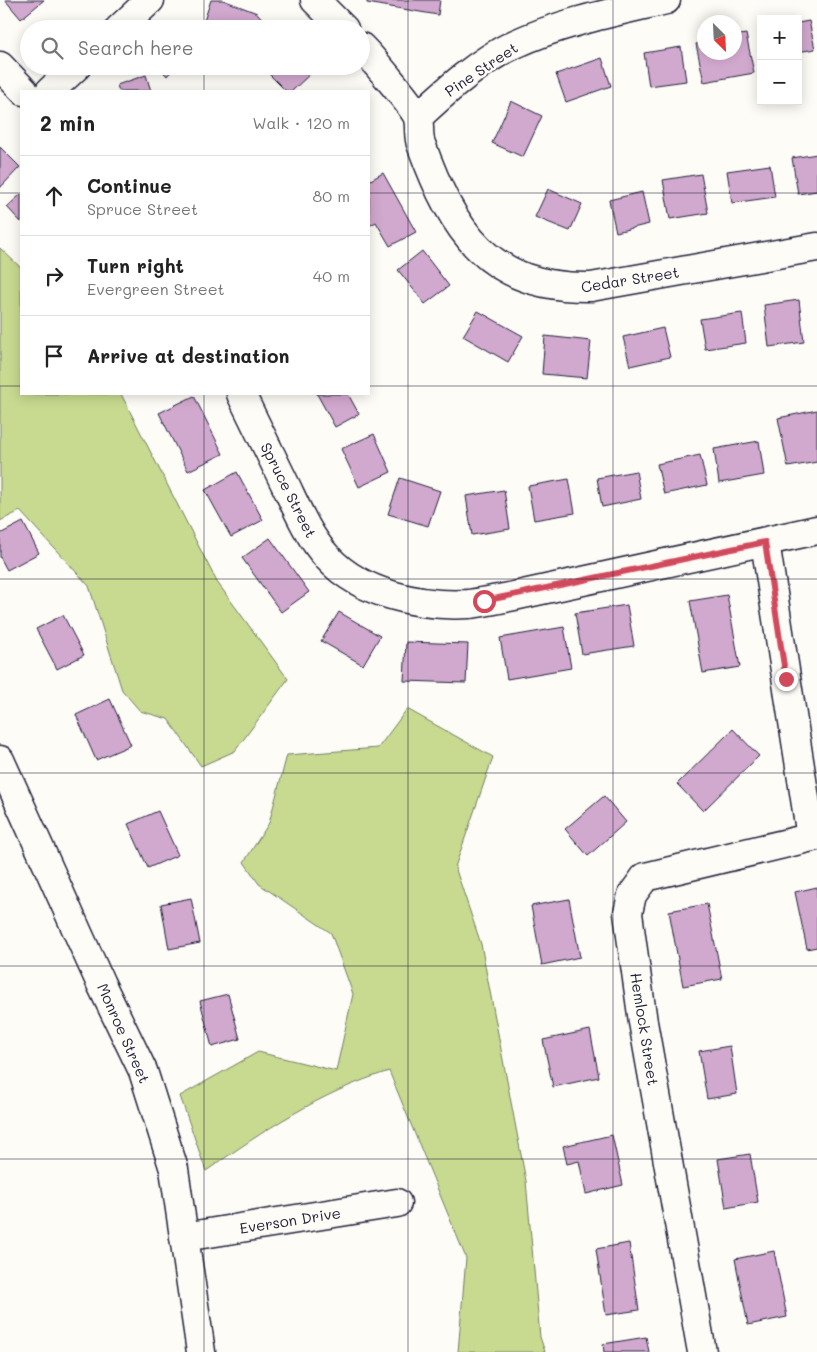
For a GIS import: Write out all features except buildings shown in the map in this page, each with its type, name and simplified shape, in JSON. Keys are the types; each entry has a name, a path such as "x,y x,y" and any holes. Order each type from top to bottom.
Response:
{"street":[{"path":"128,20 150,0"},
{"path":"316,0 335,20"},
{"name":"Pine Street","path":"418,117 458,80 514,44 575,21 666,0"},
{"path":"370,58 418,117"},
{"path":"0,66 23,90"},
{"path":"51,90 68,75"},
{"name":"Cedar Street","path":"418,117 420,142 450,213 465,236 487,257 512,273 540,283 566,288 591,287 817,247"},
{"name":"Spruce Street","path":"241,395 310,536 329,559 353,578 378,590 433,603 469,604 514,596 817,530"},
{"path":"765,542 814,836"},
{"name":"Monroe Street","path":"0,760 101,984 143,1072 174,1168 201,1352"},
{"name":"Hemlock Street","path":"702,1352 643,1022 628,913 632,894 645,877 814,836"},
{"name":"Everson Drive","path":"184,1237 397,1203"}],"green space":[{"path":"0,248 20,267 20,395 122,395 217,582 288,679 235,751 201,766 168,719 140,711 122,690 89,586 20,511 0,521"},
{"path":"407,709 493,757 455,867 481,944 526,1181 540,1337 545,1352 458,1352 466,1258 389,1071 363,1080 316,1101 271,1127 206,1171 180,1096 258,1052 336,1071 353,994 331,933 259,884 244,862 269,823 287,755 378,748"}],"route":[{"path":"484,601 765,542 786,679"}]}
